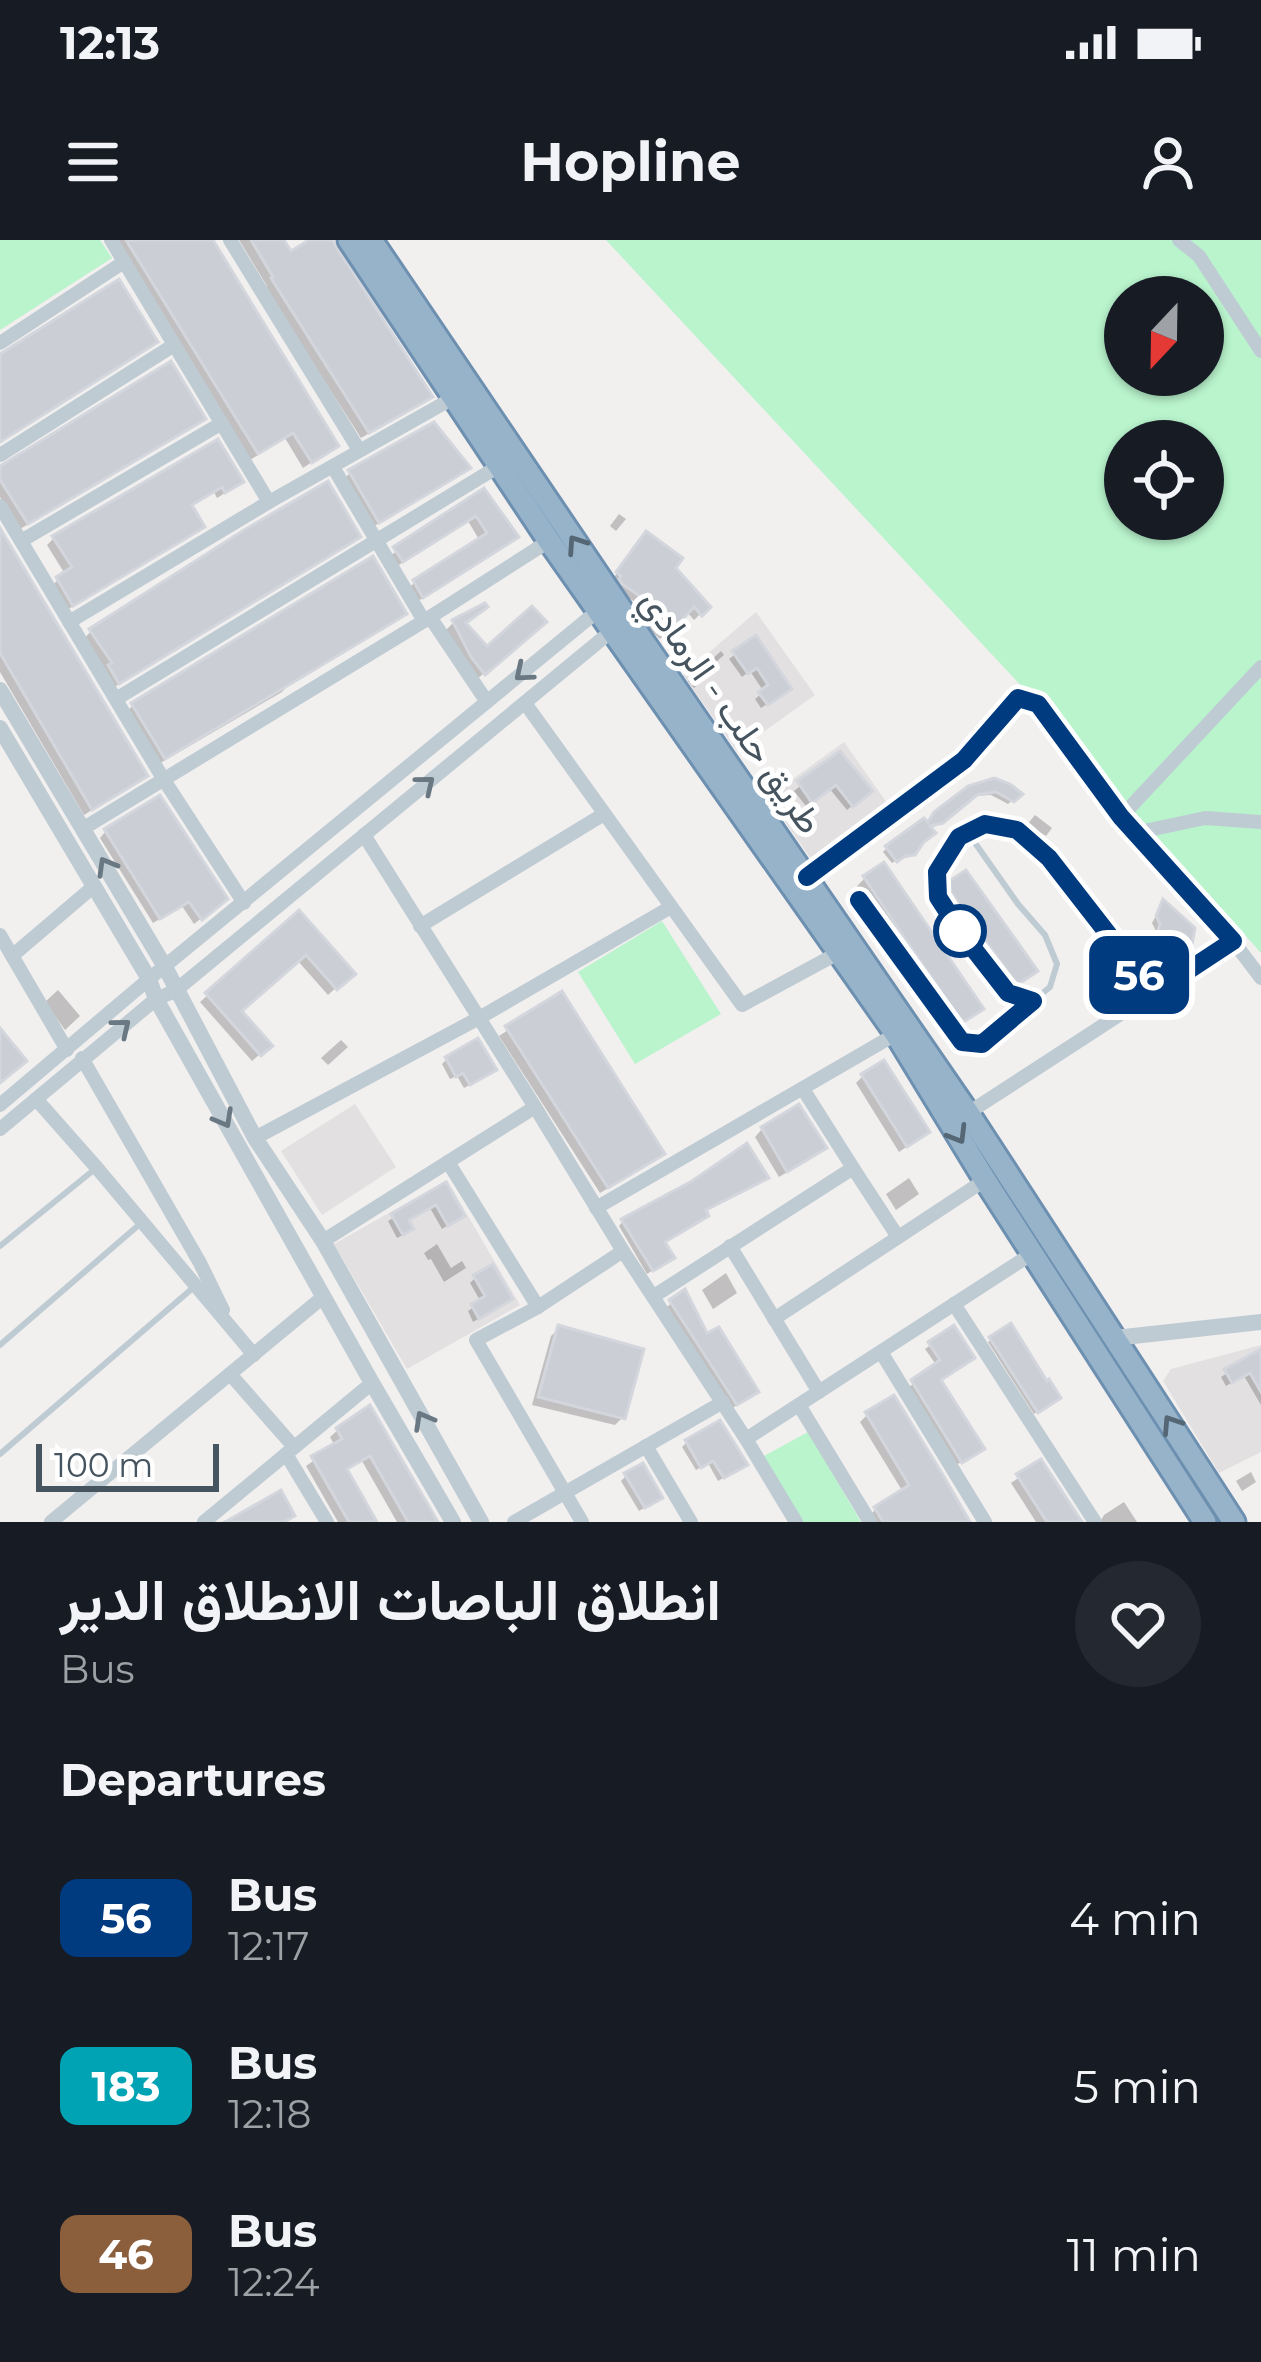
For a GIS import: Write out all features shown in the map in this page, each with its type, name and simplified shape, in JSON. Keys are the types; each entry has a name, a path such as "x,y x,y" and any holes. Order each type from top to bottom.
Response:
{"highway":[{"name":"طريق حلب - الرمادي","path":"349,240 549,541 606,604"},
{"name":"طريق حلب - الرمادي","path":"371,240 606,604 896,1034 1205,1522"},
{"name":"طريق حلب - الرمادي","path":"620,624 807,877 968,1113 1234,1522"}],"street":[{"path":"111,240 269,502"},
{"path":"230,240 359,451"},
{"path":"1179,240 1199,256 1261,351"},
{"path":"0,343 124,262"},
{"path":"0,454 174,345"},
{"path":"69,622 455,397"},
{"path":"21,541 222,423"},
{"path":"116,699 499,466"},
{"path":"333,467 427,619 487,702"},
{"path":"0,506 164,780 244,903"},
{"path":"84,828 549,541"},
{"path":"0,1105 606,604"},
{"path":"0,1129 620,624"},
{"path":"1121,817 1261,667"},
{"path":"0,691 7,721 93,887 453,1522"},
{"path":"807,877 964,760 1018,698 1038,704 1121,817 1261,978"},
{"path":"525,703 742,1006 840,952"},
{"path":"7,721 84,828 165,967 255,1138 323,1241 481,1522"},
{"path":"420,926 604,814"},
{"path":"1135,833 1205,818 1261,822"},
{"path":"364,836 796,1522"},
{"path":"12,956 93,887"},
{"path":"255,1138 479,1018 671,907"},
{"path":"0,935 67,1050"},
{"path":"968,1113 1233,941"},
{"path":"596,1208 896,1034"},
{"path":"82,1058 200,1263 230,1326"},
{"path":"803,1089 898,1237"},
{"path":"36,1100 254,1355"},
{"path":"323,1241 535,1107"},
{"path":"448,1162 538,1307"},
{"path":"654,1296 853,1168"},
{"path":"775,1319 985,1180"},
{"path":"730,1246 819,1392"},
{"path":"583,1522 476,1340 538,1307 623,1251"},
{"path":"746,1439 1033,1253"},
{"path":"51,1522 323,1297"},
{"path":"954,1304 1095,1522"},
{"path":"1115,1338 1261,1322"},
{"path":"881,1352 985,1522"},
{"path":"230,1374 290,1450 327,1522"},
{"path":"204,1522 371,1383"},
{"path":"514,1522 723,1402"},
{"path":"799,1405 871,1522"},
{"path":"646,1446 691,1522"}],"lane":[{"path":"1033,1001 1008,993 938,897 937,872 959,837 985,824 1017,830 1049,858 1154,993"},
{"path":"859,900 962,1042 982,1044 1050,987 1057,964 1045,935 968,832"},
{"path":"0,1246 97,1168"},
{"path":"0,1345 141,1222"},
{"path":"0,1454 194,1287"}],"shaded area":[{"path":"756,612 815,695 737,751 683,675"},
{"path":"844,742 887,803 811,859 768,797"},
{"path":"355,1104 396,1167 322,1215 281,1151"},
{"path":"447,1180 520,1305 407,1369 334,1244"},
{"path":"1261,1345 1261,1452 1219,1473 1163,1381 1171,1369"}],"green space":[{"path":"0,240 100,240 112,258 0,330"},
{"path":"606,240 1261,240 1261,953 1038,704"},
{"path":"662,921 721,1014 635,1064 578,972"},
{"path":"808,1432 861,1522 802,1522 764,1456"}],"building":[{"path":"126,240 213,240 339,446 312,463 293,433 258,454"},
{"path":"251,240 284,240 291,251 309,240 332,240 433,397 369,433"},
{"path":"119,279 158,342 0,442 0,354"},
{"path":"171,361 206,419 28,524 0,480 0,466"},
{"path":"434,422 471,468 379,523 348,470"},
{"path":"218,439 244,482 225,493 222,487 192,505 205,527 73,606 56,577 72,567 52,536"},
{"path":"328,481 361,537 119,684 108,665 112,663 89,629"},
{"path":"484,488 519,537 423,598 413,580 487,533 476,516 403,562 393,547"},
{"path":"0,528 148,776 92,810 0,653"},
{"path":"646,531 683,558 676,568 711,607 702,616 694,607 668,635 649,617 657,608 622,584 616,572"},
{"path":"373,556 407,614 165,759 131,703"},
{"path":"485,603 488,607 466,623 487,646 532,606 547,622 485,675 452,620"},
{"path":"756,635 792,689 768,705 758,692 768,685 757,668 748,674 732,651"},
{"path":"840,751 873,791 853,807 836,785 812,803 797,781"},
{"path":"994,778 1023,794 1014,802 996,792 977,795 943,823 930,826 936,833 915,855 897,862 885,846 924,818 928,822 968,786"},
{"path":"160,795 228,899 202,920 189,902 160,919 104,829"},
{"path":"884,862 984,1009 962,1023 863,876"},
{"path":"966,870 1038,971 1017,985 945,884"},
{"path":"1163,899 1195,928 1192,945 1184,952 1169,953 1160,945 1156,916"},
{"path":"299,910 356,974 337,990 306,955 242,1011 273,1046 261,1056 205,993"},
{"path":"562,991 665,1154 608,1188 505,1026"},
{"path":"0,1028 27,1061 0,1083"},
{"path":"478,1038 497,1070 470,1085 463,1073 456,1077 445,1057"},
{"path":"884,1060 930,1132 907,1147 861,1074"},
{"path":"799,1104 827,1148 787,1172 761,1127"},
{"path":"747,1143 769,1178 706,1210 709,1216 665,1242 675,1258 653,1271 621,1219 692,1181"},
{"path":"446,1182 465,1216 448,1226 436,1205 409,1220 414,1229 403,1235 391,1214"},
{"path":"493,1264 513,1299 479,1319 471,1304 485,1296 473,1275"},
{"path":"685,1289 707,1333 719,1327 759,1392 737,1405 669,1300"},
{"path":"1011,1323 1061,1398 1038,1413 989,1337"},
{"path":"558,1325 644,1349 625,1419 538,1397"},
{"path":"954,1325 975,1358 941,1380 985,1449 962,1463 911,1380 940,1360 928,1342"},
{"path":"1261,1349 1261,1392 1250,1373 1232,1383 1224,1369"},
{"path":"894,1395 970,1522 883,1522 874,1507 909,1485 865,1412"},
{"path":"370,1405 438,1522 408,1522 370,1456 347,1469 377,1522 349,1522 311,1456 342,1439 336,1428"},
{"path":"720,1420 748,1465 724,1478 713,1461 701,1468 685,1440"},
{"path":"1041,1459 1082,1522 1047,1522 1016,1474"},
{"path":"643,1463 663,1498 645,1508 624,1473"},
{"path":"281,1490 295,1516 284,1522 225,1522"}],"bus line":[{"name":"56","path":"807,877 964,760 1018,698 1038,704 1121,817 1233,941 1154,993 1049,858 1017,830 985,824 959,837 937,872 938,897 1008,993 1033,1001 982,1044 962,1042 859,900"}]}
